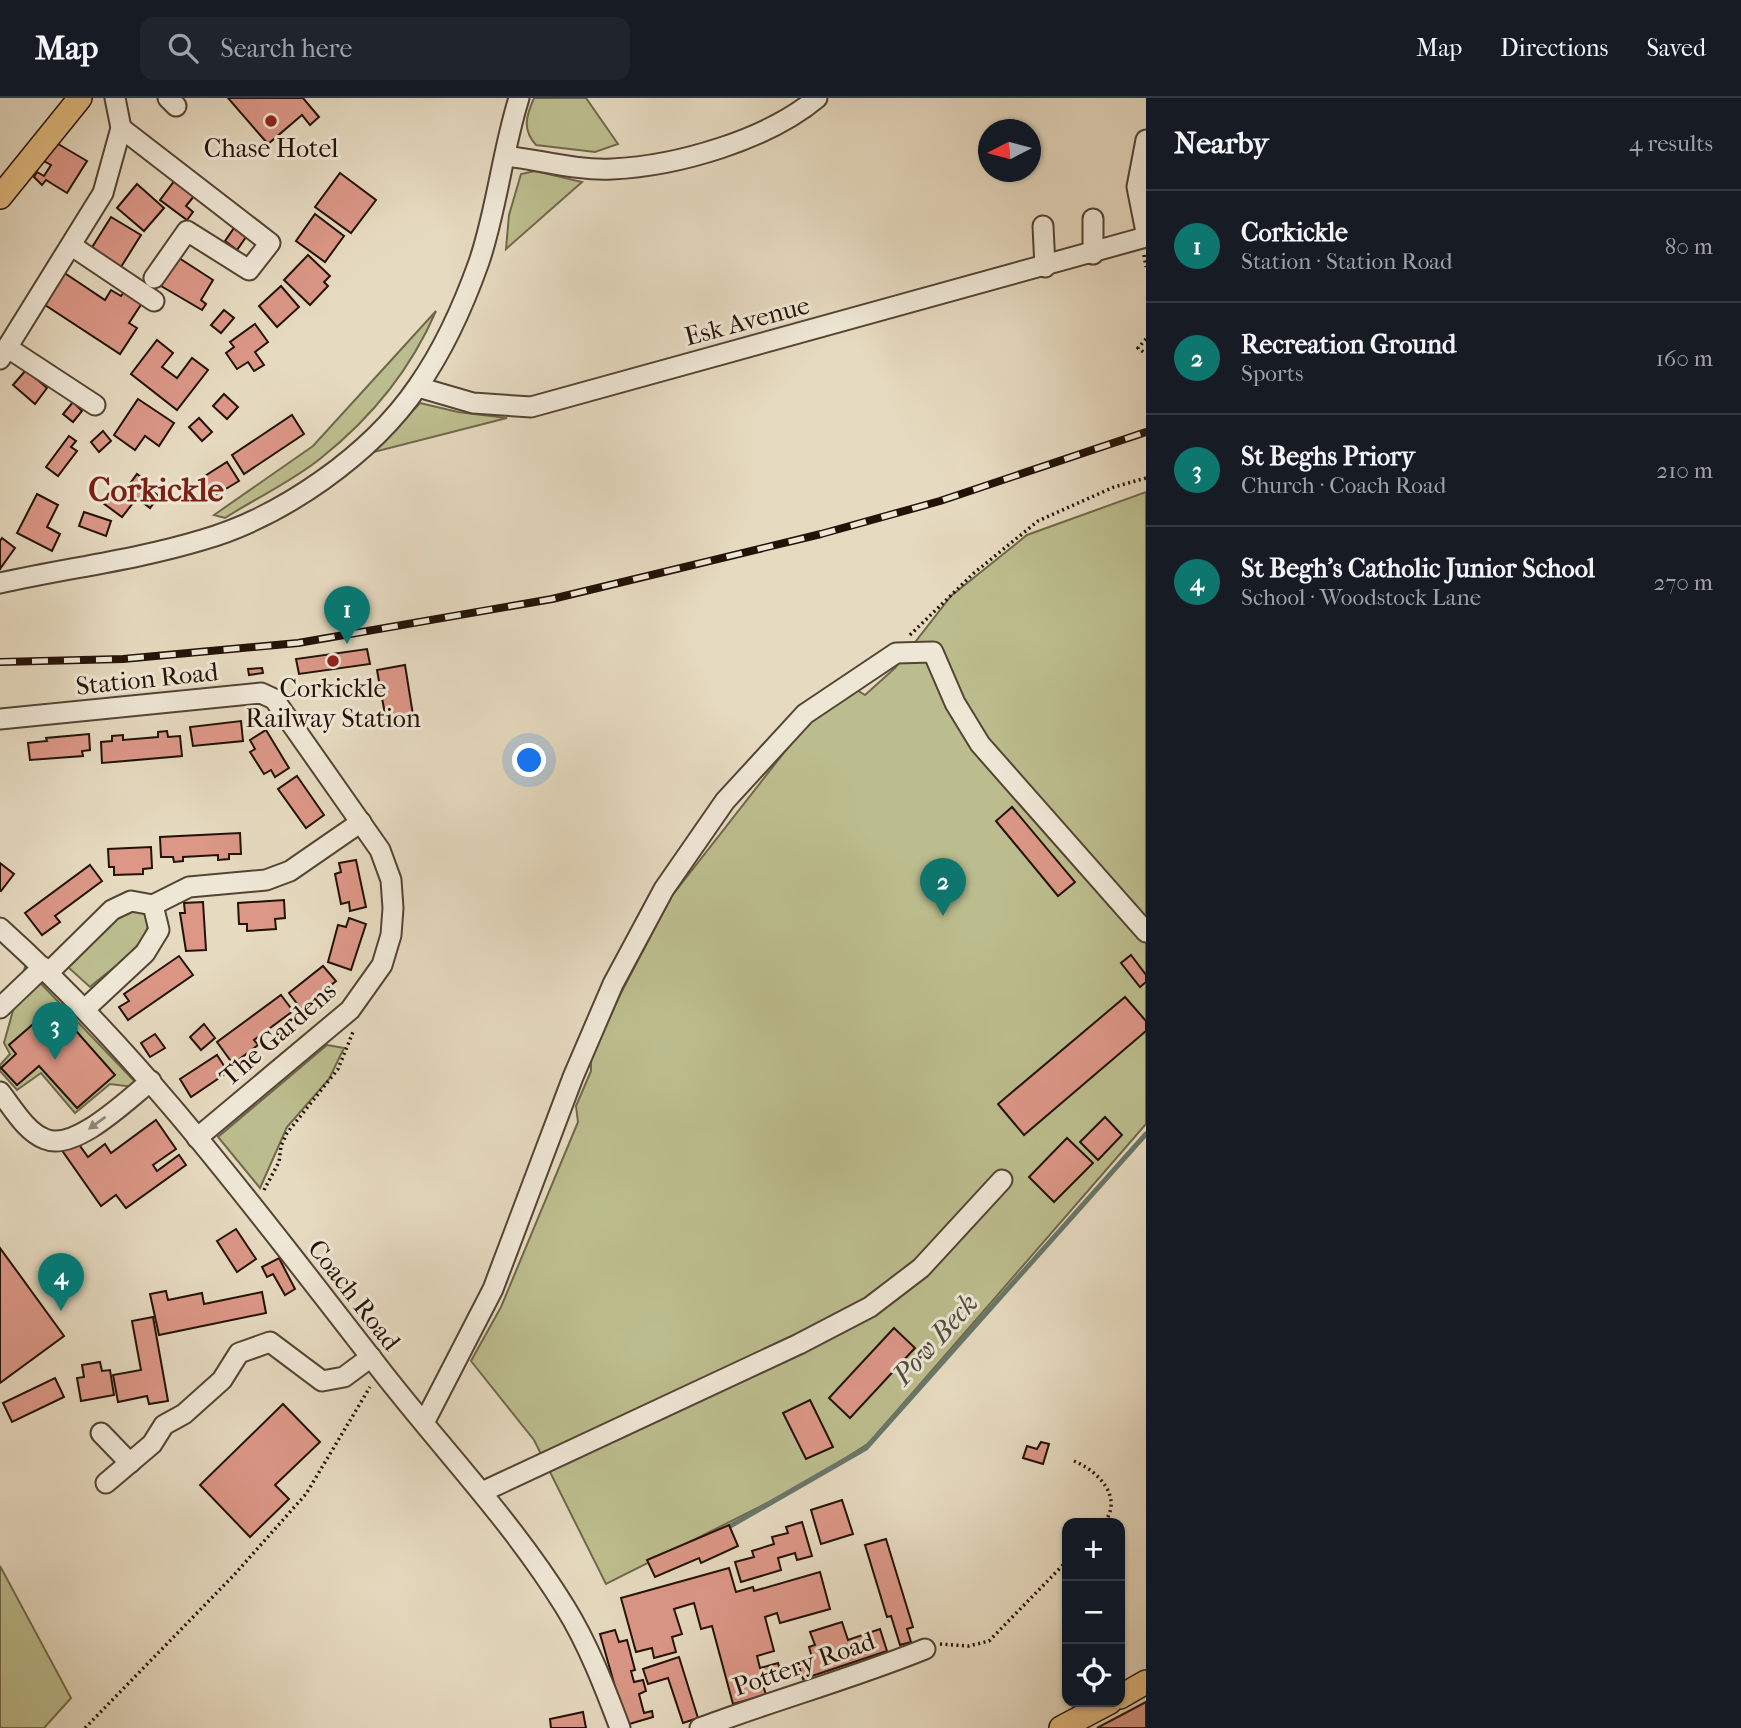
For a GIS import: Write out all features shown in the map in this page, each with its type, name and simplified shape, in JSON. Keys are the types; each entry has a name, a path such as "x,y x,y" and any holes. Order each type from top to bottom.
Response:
{"main road":[{"path":"0,197 80,98"},
{"path":"1125,1694 1146,1682"},
{"path":"1062,1728 1101,1707"}],"street":[{"path":"95,405 4,353 103,193 121,128 116,98"},
{"path":"0,583 67,568 139,557 205,540 249,523 290,502 362,447 418,387 478,265 494,216 519,98"},
{"path":"506,156 610,170 648,166 682,159 763,130 802,110 817,98"},
{"path":"121,128 270,243 249,270 187,231 154,278"},
{"path":"1145,242 1137,187 1146,140"},
{"path":"1091,254 1093,219"},
{"path":"1043,226 1045,267"},
{"name":"Esk Avenue","path":"418,387 473,403 531,407 1091,254 1145,242"},
{"path":"72,246 154,301"},
{"path":"425,1421 493,1289 573,1077 608,996 664,889 725,801 805,713 896,653 933,652 955,703 980,744 1146,932"},
{"name":"Station Road","path":"0,719 261,694 274,699 361,822"},
{"path":"0,1009 112,910 131,901 153,905 189,887 266,880 290,871 361,822"},
{"name":"The Gardens","path":"197,1138 342,1019 382,965 392,922 391,880 380,850 361,822"},
{"path":"86,1008 145,953 159,930 153,905"},
{"name":"Coach Road","path":"0,928 86,1008 150,1081 375,1363 482,1492 567,1610 620,1728"},
{"path":"0,1093 32,1130 45,1140 57,1141 78,1136 150,1081"},
{"path":"482,1492 799,1344 870,1307 921,1268 1002,1180"},
{"path":"106,1483 152,1444 163,1425 184,1414 222,1380 239,1353 270,1342 322,1381 344,1377 375,1363"},
{"path":"102,1433 130,1463"},
{"name":"Pottery Road","path":"700,1728 773,1700 857,1676 925,1649"}],"path":[{"path":"1145,242 1146,267"},
{"path":"1146,339 1138,348 1146,354"},
{"path":"896,653 920,623 1038,521 1114,487 1146,478"},
{"path":"263,1192 279,1162 281,1146 287,1133 338,1069 354,1030"},
{"path":"85,1728 234,1575 306,1494 375,1363"},
{"path":"1074,1461 1096,1472 1104,1481 1110,1506 1106,1518"},
{"path":"925,1649 943,1643 969,1646 989,1641 1062,1566"}],"green space":[{"path":"534,98 586,98 618,144 595,152 536,145 527,128"},
{"path":"535,171 582,182 506,249 509,215 521,174"},
{"path":"436,311 402,373 372,410 339,443 299,474 225,518 214,515 313,446"},
{"path":"420,403 458,412 507,418 374,452"},
{"path":"1146,492 1146,1124 869,1443 807,1483 606,1584 534,1440 471,1361 501,1307 578,1122 576,1106 591,1071 591,1058 621,993 671,897 804,727 830,702 855,689 865,695 895,668 951,596 1027,535"},
{"path":"139,908 148,911 149,922 139,944 90,987 68,967 124,911"},
{"path":"25,967 141,1088 110,1084 75,1113 41,1073 17,1090 0,1071 0,1065 10,1054 4,1043"},
{"path":"327,1045 344,1048 329,1079 287,1127 260,1188 218,1137"},
{"path":"0,1566 71,1698 44,1728 0,1728"}],"building":[{"name":"Chase Hotel","path":"228,98 303,98 319,117 310,125 302,115 268,144"},
{"path":"53,141 87,161 67,193 46,180 42,185 34,177 37,172 44,176 51,165 42,160"},
{"path":"340,173 376,200 351,233 315,207"},
{"path":"175,180 195,195 186,206 193,212 187,220 160,200"},
{"path":"137,184 164,208 144,231 117,208"},
{"path":"315,214 344,236 325,262 296,241"},
{"path":"111,217 141,235 121,267 91,249"},
{"path":"234,228 246,237 237,250 225,241"},
{"path":"308,255 330,276 324,282 328,286 310,305 284,280"},
{"path":"179,258 213,280 201,300 206,304 202,310 161,286"},
{"path":"63,272 105,300 111,290 121,296 126,289 144,300 129,323 137,328 120,354 42,303"},
{"path":"281,286 299,307 277,327 259,306"},
{"path":"224,310 234,318 221,333 211,325"},
{"path":"255,324 268,342 255,352 264,365 254,371 248,362 237,369 226,353 234,347 230,342"},
{"path":"157,340 173,353 162,367 177,378 192,358 208,370 177,410 131,374"},
{"path":"26,370 47,388 35,404 13,385"},
{"path":"224,394 238,407 227,419 213,406"},
{"path":"138,399 174,423 159,446 145,436 135,450 114,435"},
{"path":"73,402 82,411 73,422 63,414"},
{"path":"292,415 304,434 244,474 232,455"},
{"path":"199,418 212,432 202,441 189,427"},
{"path":"103,431 111,441 99,452 91,442"},
{"path":"69,436 76,441 71,447 77,451 58,476 46,467"},
{"path":"227,462 239,481 209,499 197,481"},
{"path":"137,474 146,481 143,485 159,496 150,508 137,498 122,517 103,503 110,494 118,500"},
{"path":"37,494 58,505 47,527 60,534 52,551 17,533"},
{"path":"84,512 111,521 106,536 79,526"},
{"path":"2,538 15,548 0,569 0,541"},
{"name":"Corkickle Railway Station","path":"367,649 370,664 299,674 296,659"},
{"path":"405,665 413,715 386,720 377,670"},
{"path":"262,668 263,673 249,675 248,669"},
{"path":"241,721 243,741 193,746 190,727"},
{"path":"266,730 289,768 275,777 271,770 264,774 250,752 255,749 250,740"},
{"path":"167,731 168,737 180,736 182,756 102,763 101,742 112,741 112,736 123,735 123,740 158,737 158,732"},
{"path":"89,734 90,750 82,751 83,756 30,760 28,743 47,741 46,738"},
{"path":"297,776 324,815 306,828 278,789"},
{"path":"1012,807 1075,882 1058,896 996,821"},
{"path":"240,833 241,854 229,854 229,859 218,860 218,855 183,857 183,861 174,862 173,857 161,857 160,837"},
{"path":"151,847 152,868 143,869 143,874 114,875 114,867 109,867 108,849"},
{"path":"356,860 366,907 350,911 349,902 341,904 335,874 341,872 339,863"},
{"path":"0,863 14,874 1,891 0,890"},
{"path":"90,865 102,881 55,916 60,922 42,935 25,913"},
{"path":"284,900 285,918 275,919 276,929 247,931 247,924 239,924 238,903"},
{"path":"203,902 206,950 186,951 180,913 185,913 184,903"},
{"path":"349,918 366,924 351,970 328,962 338,925 346,927"},
{"path":"1131,955 1146,975 1146,982 1140,987 1121,963"},
{"path":"179,956 193,975 128,1020 119,1007 129,1001 124,994"},
{"path":"323,966 336,981 301,1009 289,993"},
{"path":"281,995 293,1011 254,1040 258,1045 233,1064 217,1042"},
{"path":"1125,997 1146,1021 1146,1031 1024,1135 998,1104"},
{"path":"54,1006 115,1075 77,1108 39,1066 17,1085 1,1068 16,1054 9,1045"},
{"path":"204,1024 215,1038 201,1050 190,1037"},
{"path":"155,1034 165,1048 150,1057 141,1043"},
{"path":"217,1055 228,1072 191,1097 180,1079"},
{"path":"1105,1117 1122,1135 1098,1160 1080,1142"},
{"path":"156,1120 176,1149 153,1165 157,1171 179,1155 186,1165 126,1208 116,1195 101,1206 61,1149 75,1139 88,1157 105,1144 111,1153"},
{"path":"1067,1138 1093,1163 1054,1202 1029,1177"},
{"path":"236,1229 256,1259 237,1272 217,1241"},
{"path":"0,1248 64,1336 0,1383"},
{"path":"279,1258 295,1289 285,1295 273,1274 267,1277 262,1267"},
{"path":"166,1291 168,1300 202,1293 204,1304 262,1292 266,1313 159,1335 150,1294"},
{"path":"153,1317 168,1401 149,1404 147,1396 118,1402 113,1375 141,1370 132,1321"},
{"path":"894,1328 915,1348 850,1418 829,1398"},
{"path":"100,1362 102,1371 110,1370 114,1395 81,1401 77,1378 84,1377 82,1365"},
{"path":"55,1378 64,1397 12,1422 3,1403"},
{"path":"810,1400 833,1447 806,1459 783,1413"},
{"path":"283,1404 320,1442 275,1485 289,1499 250,1537 200,1485"},
{"path":"1041,1442 1049,1444 1043,1464 1023,1458 1027,1446 1037,1449"},
{"path":"842,1500 853,1534 821,1544 811,1510"},
{"path":"802,1522 812,1556 797,1560 795,1553 778,1558 781,1570 741,1582 735,1562 754,1557 752,1551 774,1544 772,1537 788,1533 786,1527"},
{"path":"729,1525 738,1546 701,1563 699,1558 655,1577 647,1560"},
{"path":"886,1539 913,1627 907,1629 911,1642 900,1645 891,1616 887,1617 865,1545"},
{"path":"729,1568 736,1592 753,1587 754,1591 820,1572 830,1609 780,1623 777,1613 765,1617 774,1651 757,1656 760,1668 778,1663 781,1673 761,1678 766,1695 733,1704 712,1626 701,1629 694,1603 674,1609 682,1634 672,1637 676,1652 654,1658 652,1648 636,1652 621,1598"},
{"path":"842,1622 848,1640 880,1629 887,1651 803,1679 799,1666 813,1661 809,1647 815,1645 810,1632"},
{"path":"615,1630 619,1642 627,1640 635,1670 631,1671 634,1682 643,1680 646,1691 639,1694 644,1713 652,1711 653,1717 626,1725 600,1634"},
{"path":"679,1657 698,1718 683,1723 668,1678 648,1684 643,1669"},
{"path":"1146,1702 1146,1728 1097,1728"},
{"path":"583,1712 586,1728 551,1728 550,1719"}],"waterway":[{"name":"Pow Beck","path":"725,1529 866,1448 1146,1134"}],"railway":[{"path":"0,662 123,659 298,643 552,599 821,534 940,501 1146,432"}],"place":[{"name":"Chase Hotel","path":"271,121"},
{"name":"Corkickle","path":"347,644"},
{"name":"Corkickle Railway Station","path":"333,661"},
{"name":"Recreation Ground","path":"943,916"},
{"name":"St Beghs Priory","path":"55,1060"},
{"name":"St Begh's Catholic Junior School","path":"61,1311"}],"district":[{"name":"Corkickle","path":"156,490"}]}
